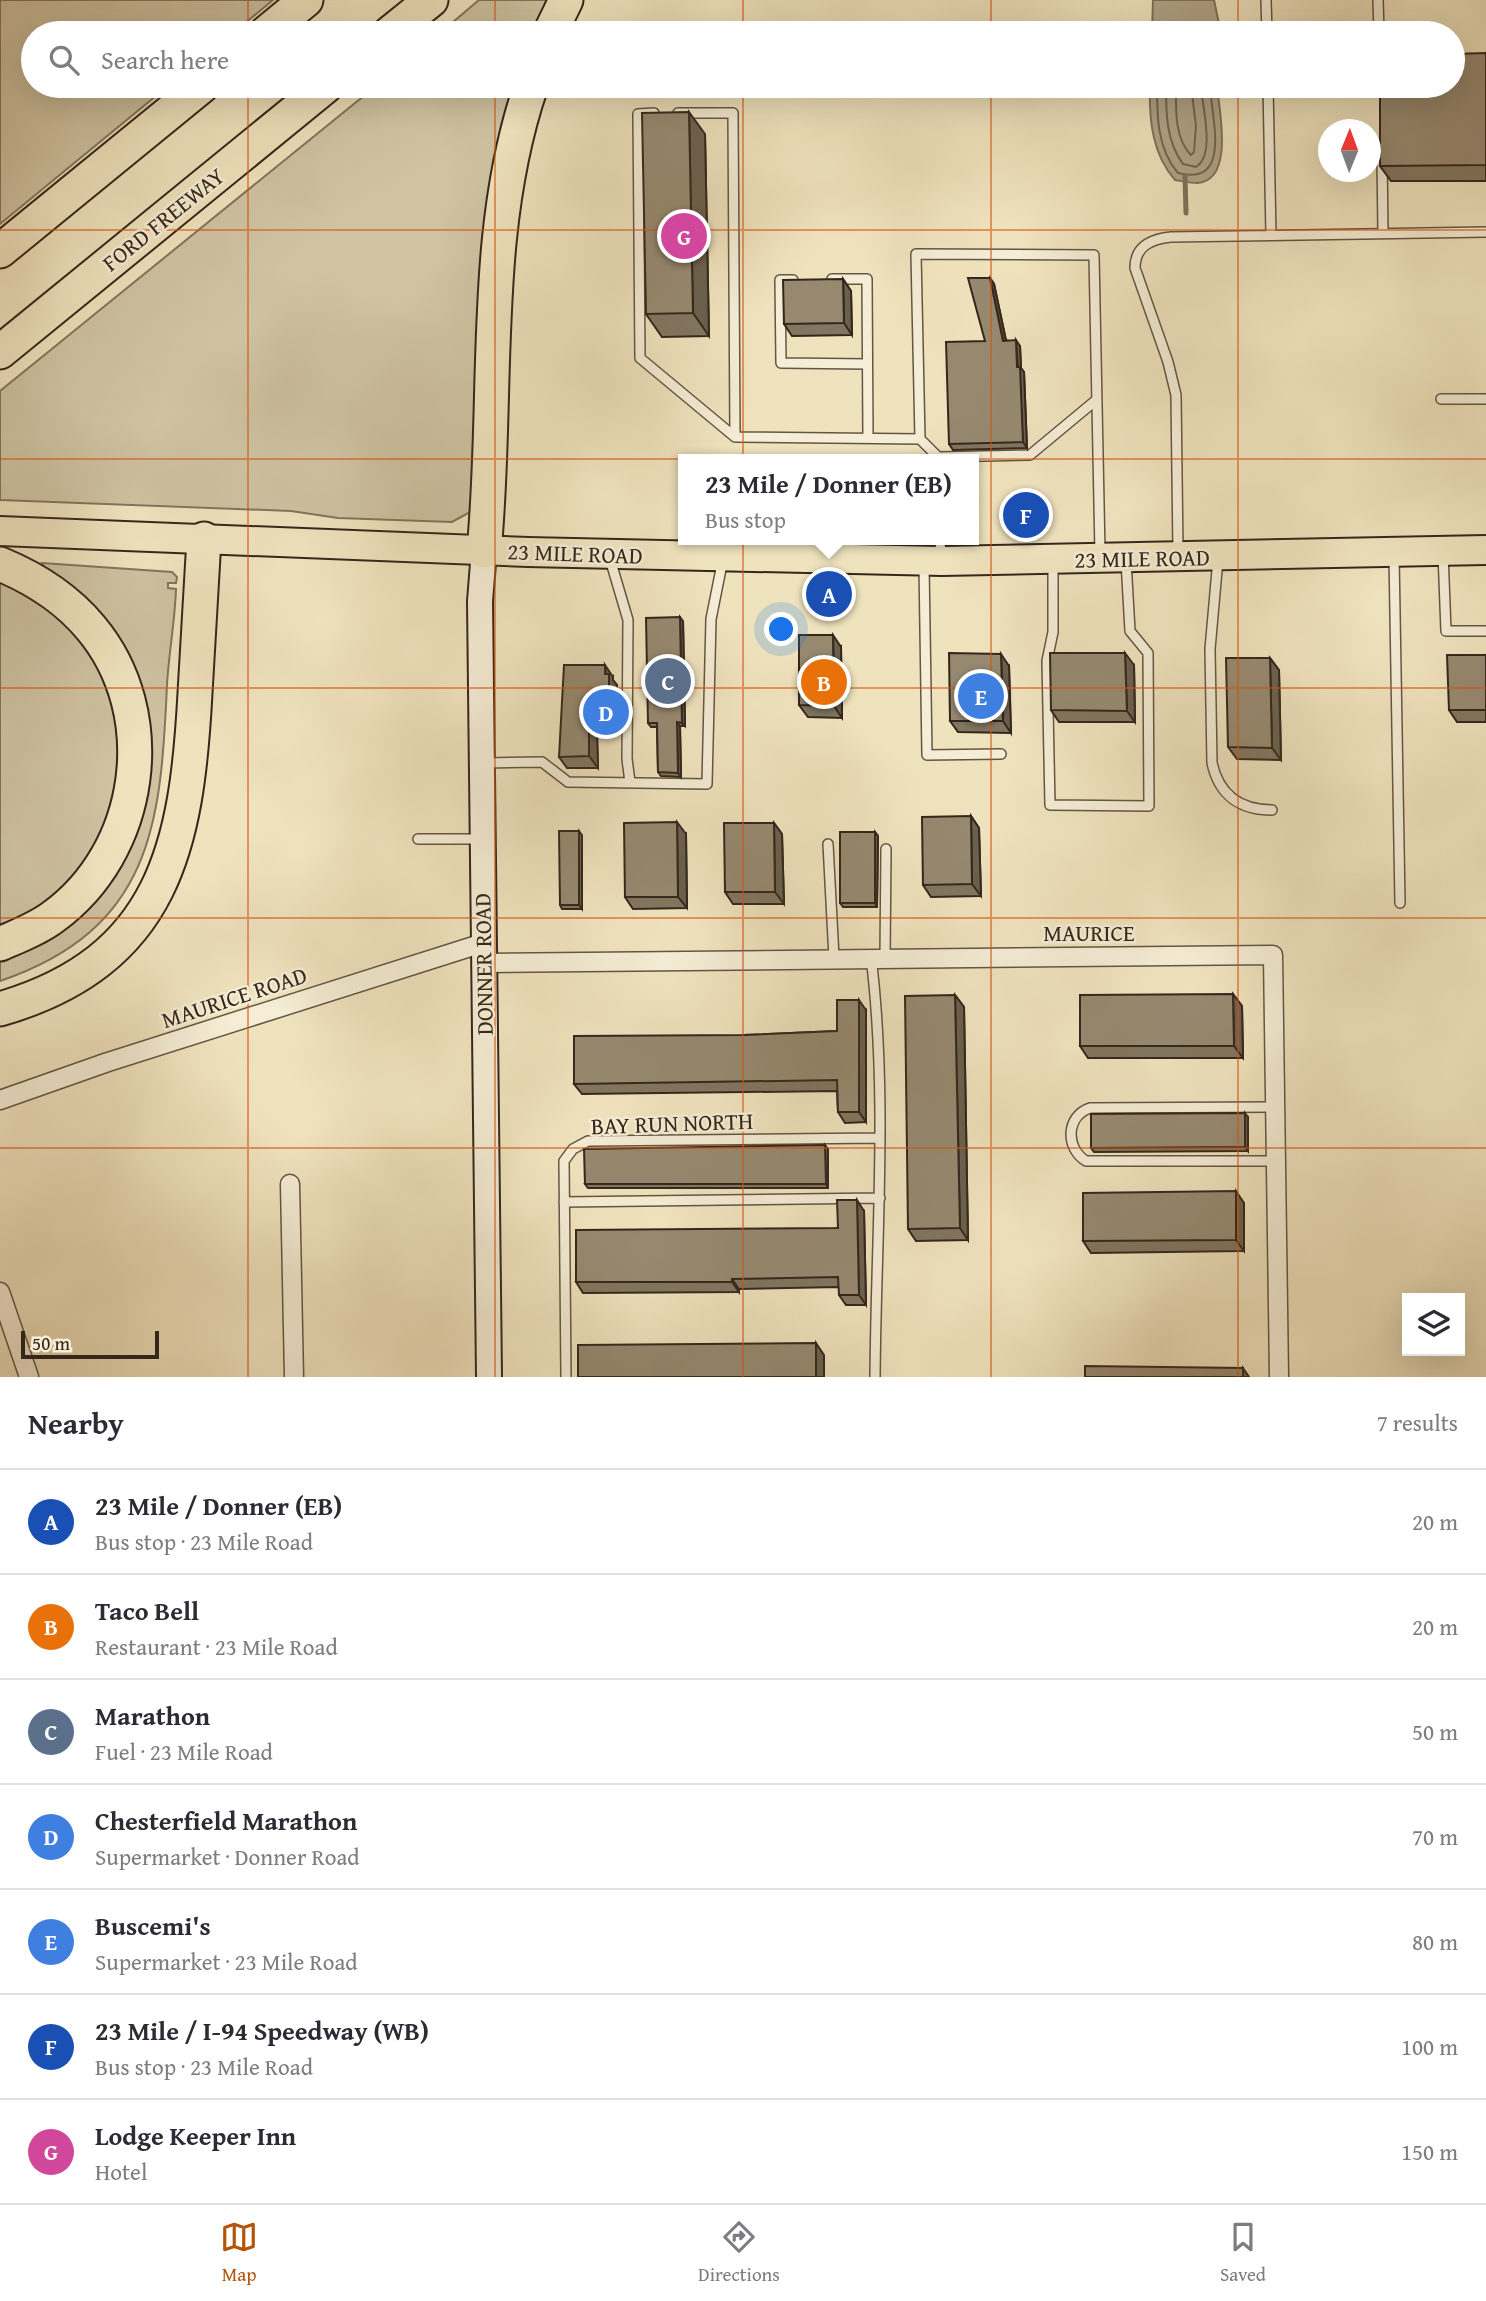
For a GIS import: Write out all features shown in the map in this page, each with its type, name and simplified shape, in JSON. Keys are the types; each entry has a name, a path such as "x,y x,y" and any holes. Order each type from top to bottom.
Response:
{"highway":[{"path":"281,21 306,0"},
{"path":"405,21 431,0"},
{"path":"556,21 566,0"},
{"path":"0,251 187,98"},
{"name":"FORD FREEWAY","path":"0,352 311,98"},
{"path":"484,551 499,241 512,154 528,98"},
{"path":"0,1009 41,995 98,961 138,920 170,861 181,829 191,765 204,539"},
{"path":"0,564 43,586 91,628 121,677 135,733 136,764 123,825 92,878 74,900 51,919 0,944"}],"main road":[{"name":"23 MILE ROAD","path":"0,531 484,551 723,557 935,554 1053,560 1486,550"}],"street":[{"name":"DONNER ROAD","path":"484,551 480,601 489,1377"},
{"name":"MAURICE","path":"483,953 834,958 1273,955 1279,1377"},
{"name":"MAURICE ROAD","path":"0,1100 108,1062 483,953"},
{"path":"290,1184 294,1377"},
{"path":"0,1292 29,1377"}],"lane":[{"path":"1266,0 1267,21"},
{"path":"1378,0 1379,21"},
{"path":"1268,98 1271,235"},
{"path":"735,437 733,113 638,114 640,358 735,437 920,439 937,454"},
{"path":"1381,139 1383,233"},
{"path":"1178,558 1176,395 1168,362 1135,268 1135,259 1148,242 1158,239 1271,235 1486,232"},
{"path":"920,439 916,254 1094,255 1095,401 1113,559 1130,631 1148,653 1149,806 1050,805 1047,661 1053,632 1053,560"},
{"path":"817,280 867,279 868,438"},
{"path":"805,280 780,280 781,363 867,364"},
{"path":"1441,399 1486,399"},
{"path":"979,457 1030,455 1095,401"},
{"path":"1443,551 1446,631 1486,631"},
{"path":"1394,552 1400,903"},
{"path":"935,554 927,755 1000,754"},
{"path":"609,555 628,620 627,759 631,782"},
{"path":"481,763 541,762 568,782 707,784 711,619 723,557"},
{"path":"1218,557 1210,649 1212,763 1215,778 1225,793 1239,804 1256,810 1272,810"},
{"path":"418,839 482,839"},
{"path":"828,845 834,958"},
{"path":"875,1377 880,1198 878,957 886,849"},
{"path":"1275,1107 1090,1108 1080,1111 1075,1119 1070,1141 1073,1149 1086,1161 1277,1161"},
{"name":"BAY RUN NORTH","path":"566,1377 564,1161 573,1149 588,1141 878,1139"},
{"path":"564,1202 880,1198"}],"shaded area":[{"path":"0,0 273,0 248,21 21,21 21,98 153,98 0,224"},
{"path":"479,0 552,0 542,21 454,21"},
{"path":"361,98 517,98 472,511 452,522 338,518 291,511 0,500 0,391"},
{"path":"42,563 172,572 177,577 176,583 168,583 168,588 176,589 160,783 152,826 138,866 118,901 89,932 51,959 0,981 0,954 56,925 144,748"},
{"path":"0,580 61,618 94,657 119,723 118,796 84,867 47,904 0,929"}],"water":[{"path":"1153,0 1214,0 1218,21 1152,21"},
{"path":"1150,98 1218,98 1222,126 1221,157 1209,179 1197,183 1175,180 1157,148"}],"building":[{"path":"1486,53 1486,165 1381,166 1380,98 1465,98 1465,54"},
{"path":"689,112 693,313 646,314 642,113"},
{"path":"968,278 990,278 1003,341 1016,340 1017,367 1020,367 1023,442 949,444 946,342 985,341"},
{"path":"843,279 844,323 784,324 783,280"},
{"path":"680,617 682,723 677,722 678,773 658,772 657,723 648,723 646,618"},
{"path":"799,635 833,635 834,706 799,705"},
{"path":"949,653 1001,654 1003,721 950,721"},
{"path":"1050,653 1125,653 1127,711 1051,710"},
{"path":"1447,655 1486,655 1486,710 1449,710"},
{"path":"1226,658 1270,658 1272,748 1228,747"},
{"path":"564,665 605,665 605,674 609,674 609,721 589,721 589,756 559,757"},
{"path":"971,816 972,884 923,885 922,817"},
{"path":"677,822 678,897 625,897 624,823"},
{"path":"724,823 774,823 775,892 725,892"},
{"path":"559,831 579,831 579,905 560,905"},
{"path":"840,832 875,832 875,903 840,903"},
{"path":"1233,994 1234,1046 1080,1046 1080,995"},
{"path":"955,995 960,1228 908,1229 905,996"},
{"path":"837,1000 859,1000 859,1112 838,1112 837,1080 574,1084 574,1036 744,1035 837,1031"},
{"path":"1245,1113 1245,1147 1091,1148 1091,1114"},
{"path":"825,1145 826,1184 585,1184 584,1149"},
{"path":"1236,1191 1236,1240 1083,1241 1083,1193"},
{"path":"837,1200 857,1200 859,1295 839,1295 838,1277 732,1279 732,1282 576,1282 576,1230 838,1228"},
{"path":"816,1343 816,1377 578,1377 578,1345"},
{"path":"1085,1366 1243,1368 1243,1377 1085,1377"}],"waterway":[{"path":"1185,176 1186,213"}],"place":[{"name":"Lodge Keeper Inn","path":"684,236"},
{"name":"23 Mile / I-94 Speedway (WB)","path":"1026,515"},
{"name":"23 Mile / Donner (EB)","path":"829,594"},
{"name":"Marathon","path":"668,681"},
{"name":"Taco Bell","path":"824,682"},
{"name":"Buscemi's","path":"981,696"},
{"name":"Chesterfield Marathon","path":"606,712"}]}
